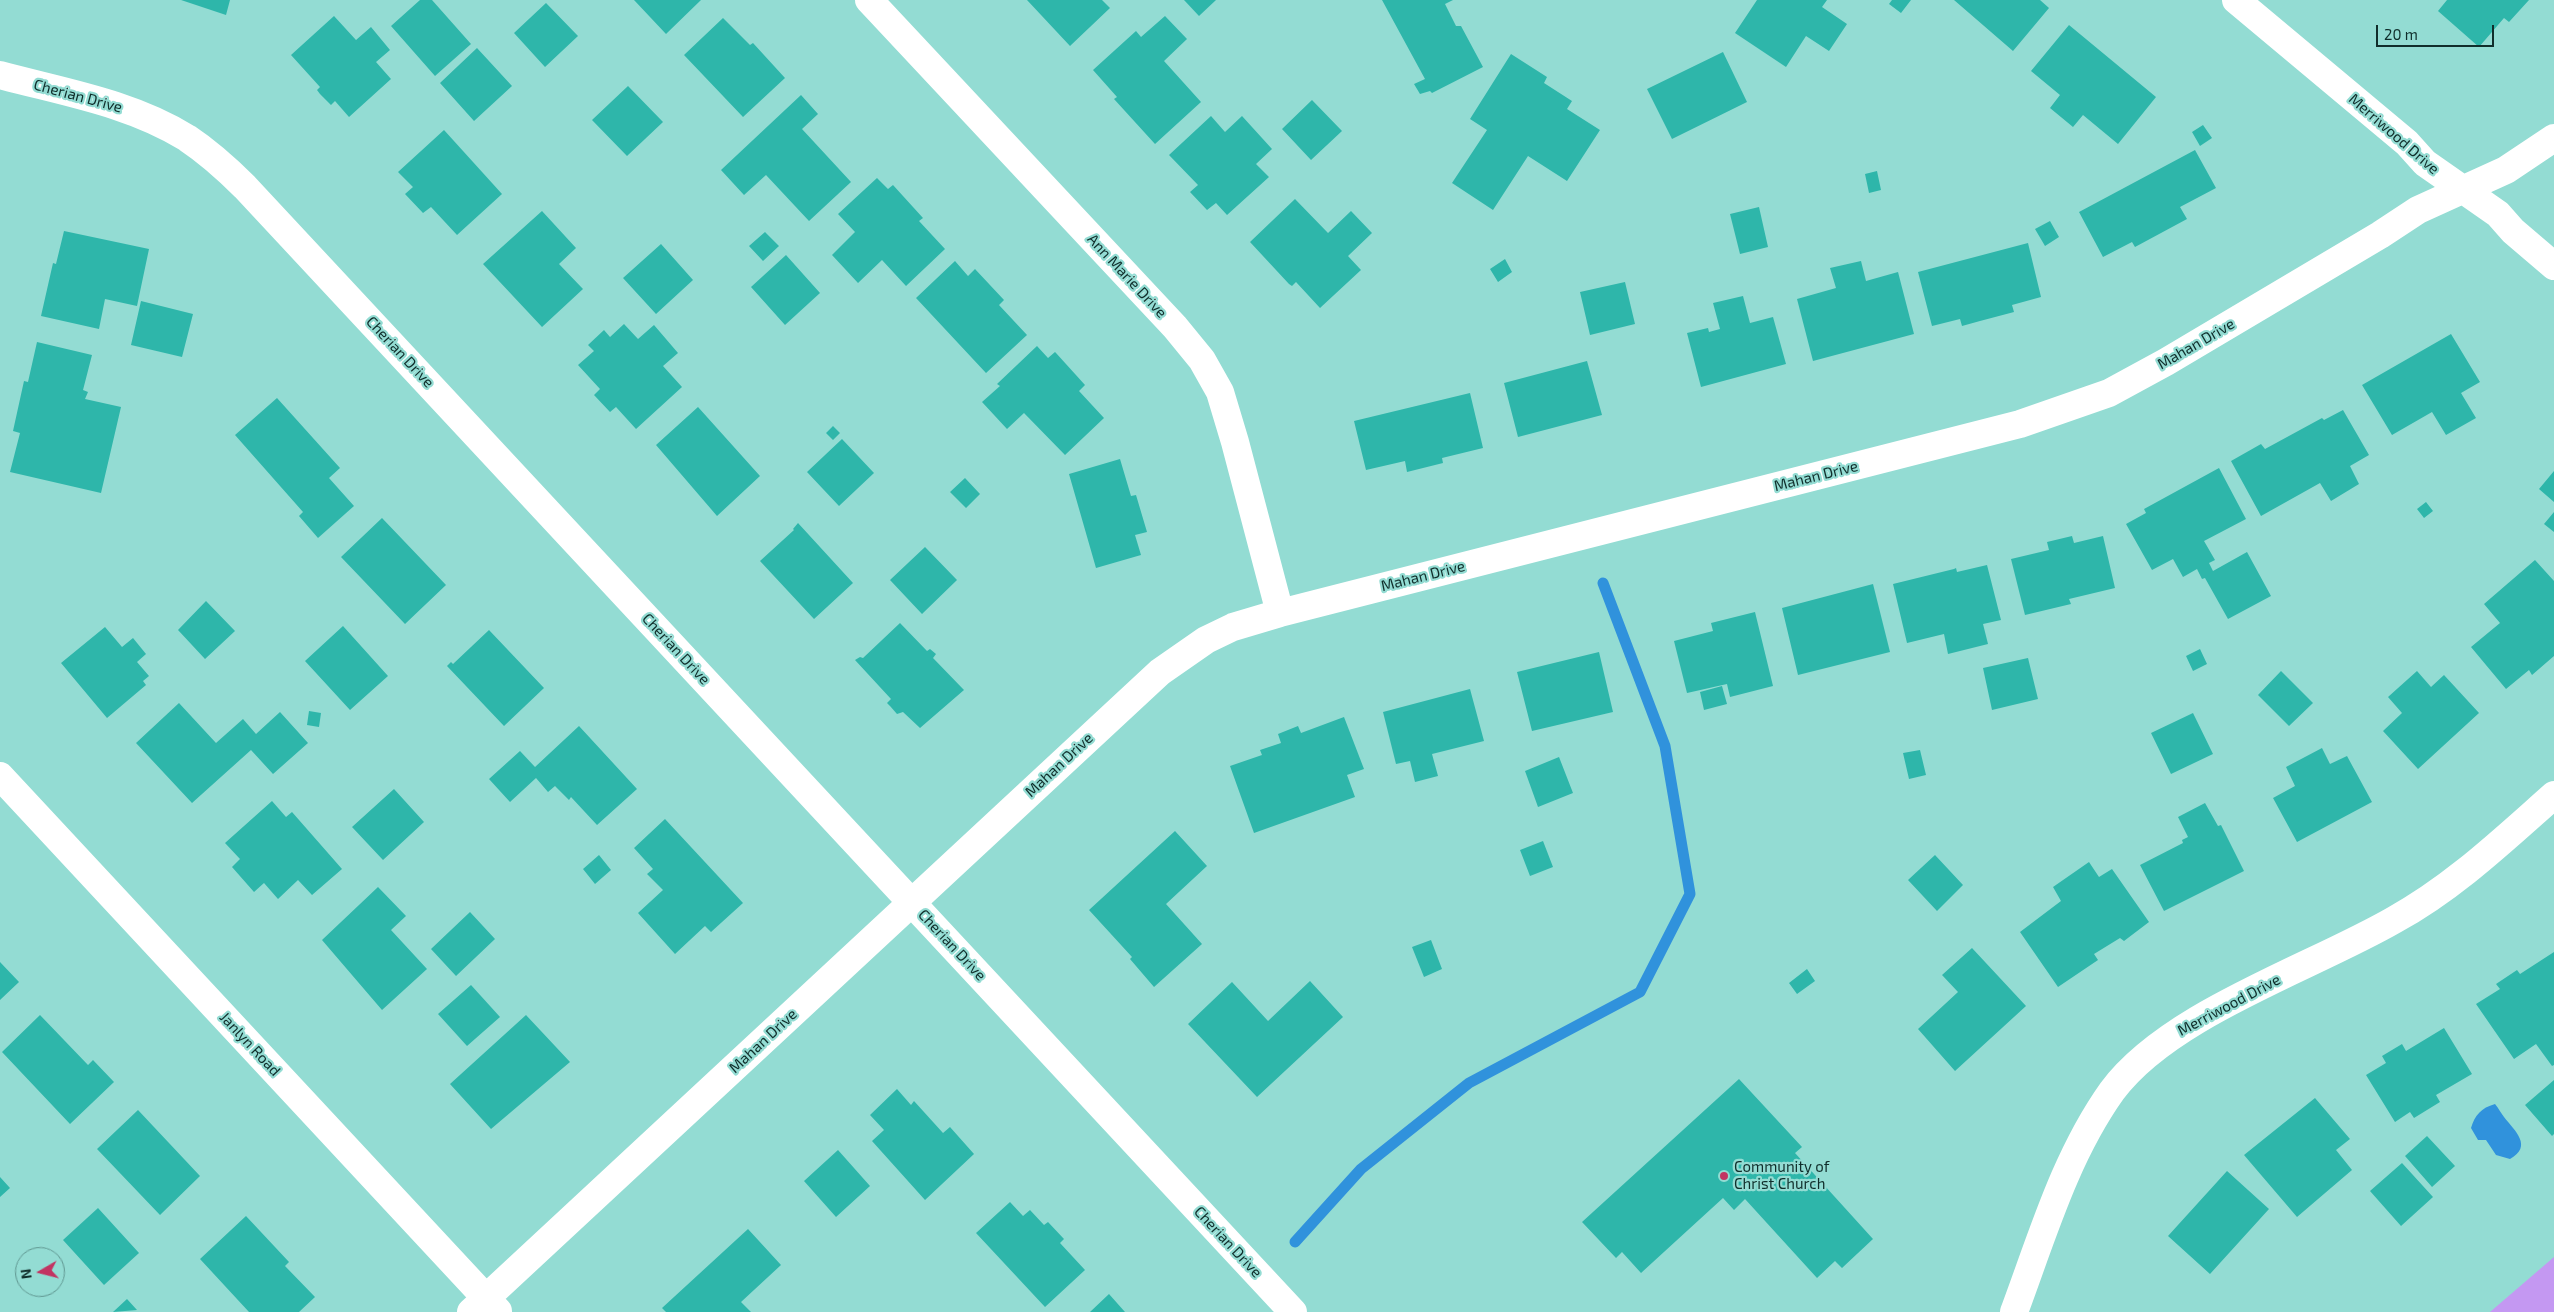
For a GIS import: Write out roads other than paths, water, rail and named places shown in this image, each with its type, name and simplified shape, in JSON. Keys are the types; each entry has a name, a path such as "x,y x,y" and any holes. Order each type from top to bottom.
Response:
{"street":[{"name":"Ann Marie Drive","path":"869,0 1175,327 1202,360 1220,392 1236,442 1280,613"},
{"name":"Merriwood Drive","path":"2236,0 2407,143 2425,163 2498,214 2513,231 2554,266"},
{"name":"Cherian Drive","path":"0,75 118,106 153,120 186,138 218,160 245,186 1293,1312"},
{"name":"Mahan Drive","path":"485,1307 544,1247 911,901 1160,672 1206,640 1233,626 1280,613 2020,424 2109,393 2166,362 2380,235 2418,210 2506,170 2554,138"},
{"name":"Janlyn Road","path":"0,776 485,1307"},
{"name":"Merriwood Drive","path":"2014,1312 2078,1146 2113,1091 2139,1062 2170,1038 2226,1005 2394,920 2448,886 2554,795"}],"water":[{"path":"2495,1104 2520,1138 2520,1149 2510,1159 2496,1155 2486,1140 2478,1140 2471,1128 2474,1119 2479,1113"}],"waterway":[{"path":"1295,1242 1361,1169 1469,1083 1640,992 1690,894 1665,746 1603,583"}],"place":[{"name":"Community of Christ Church","path":"1724,1176"}]}
